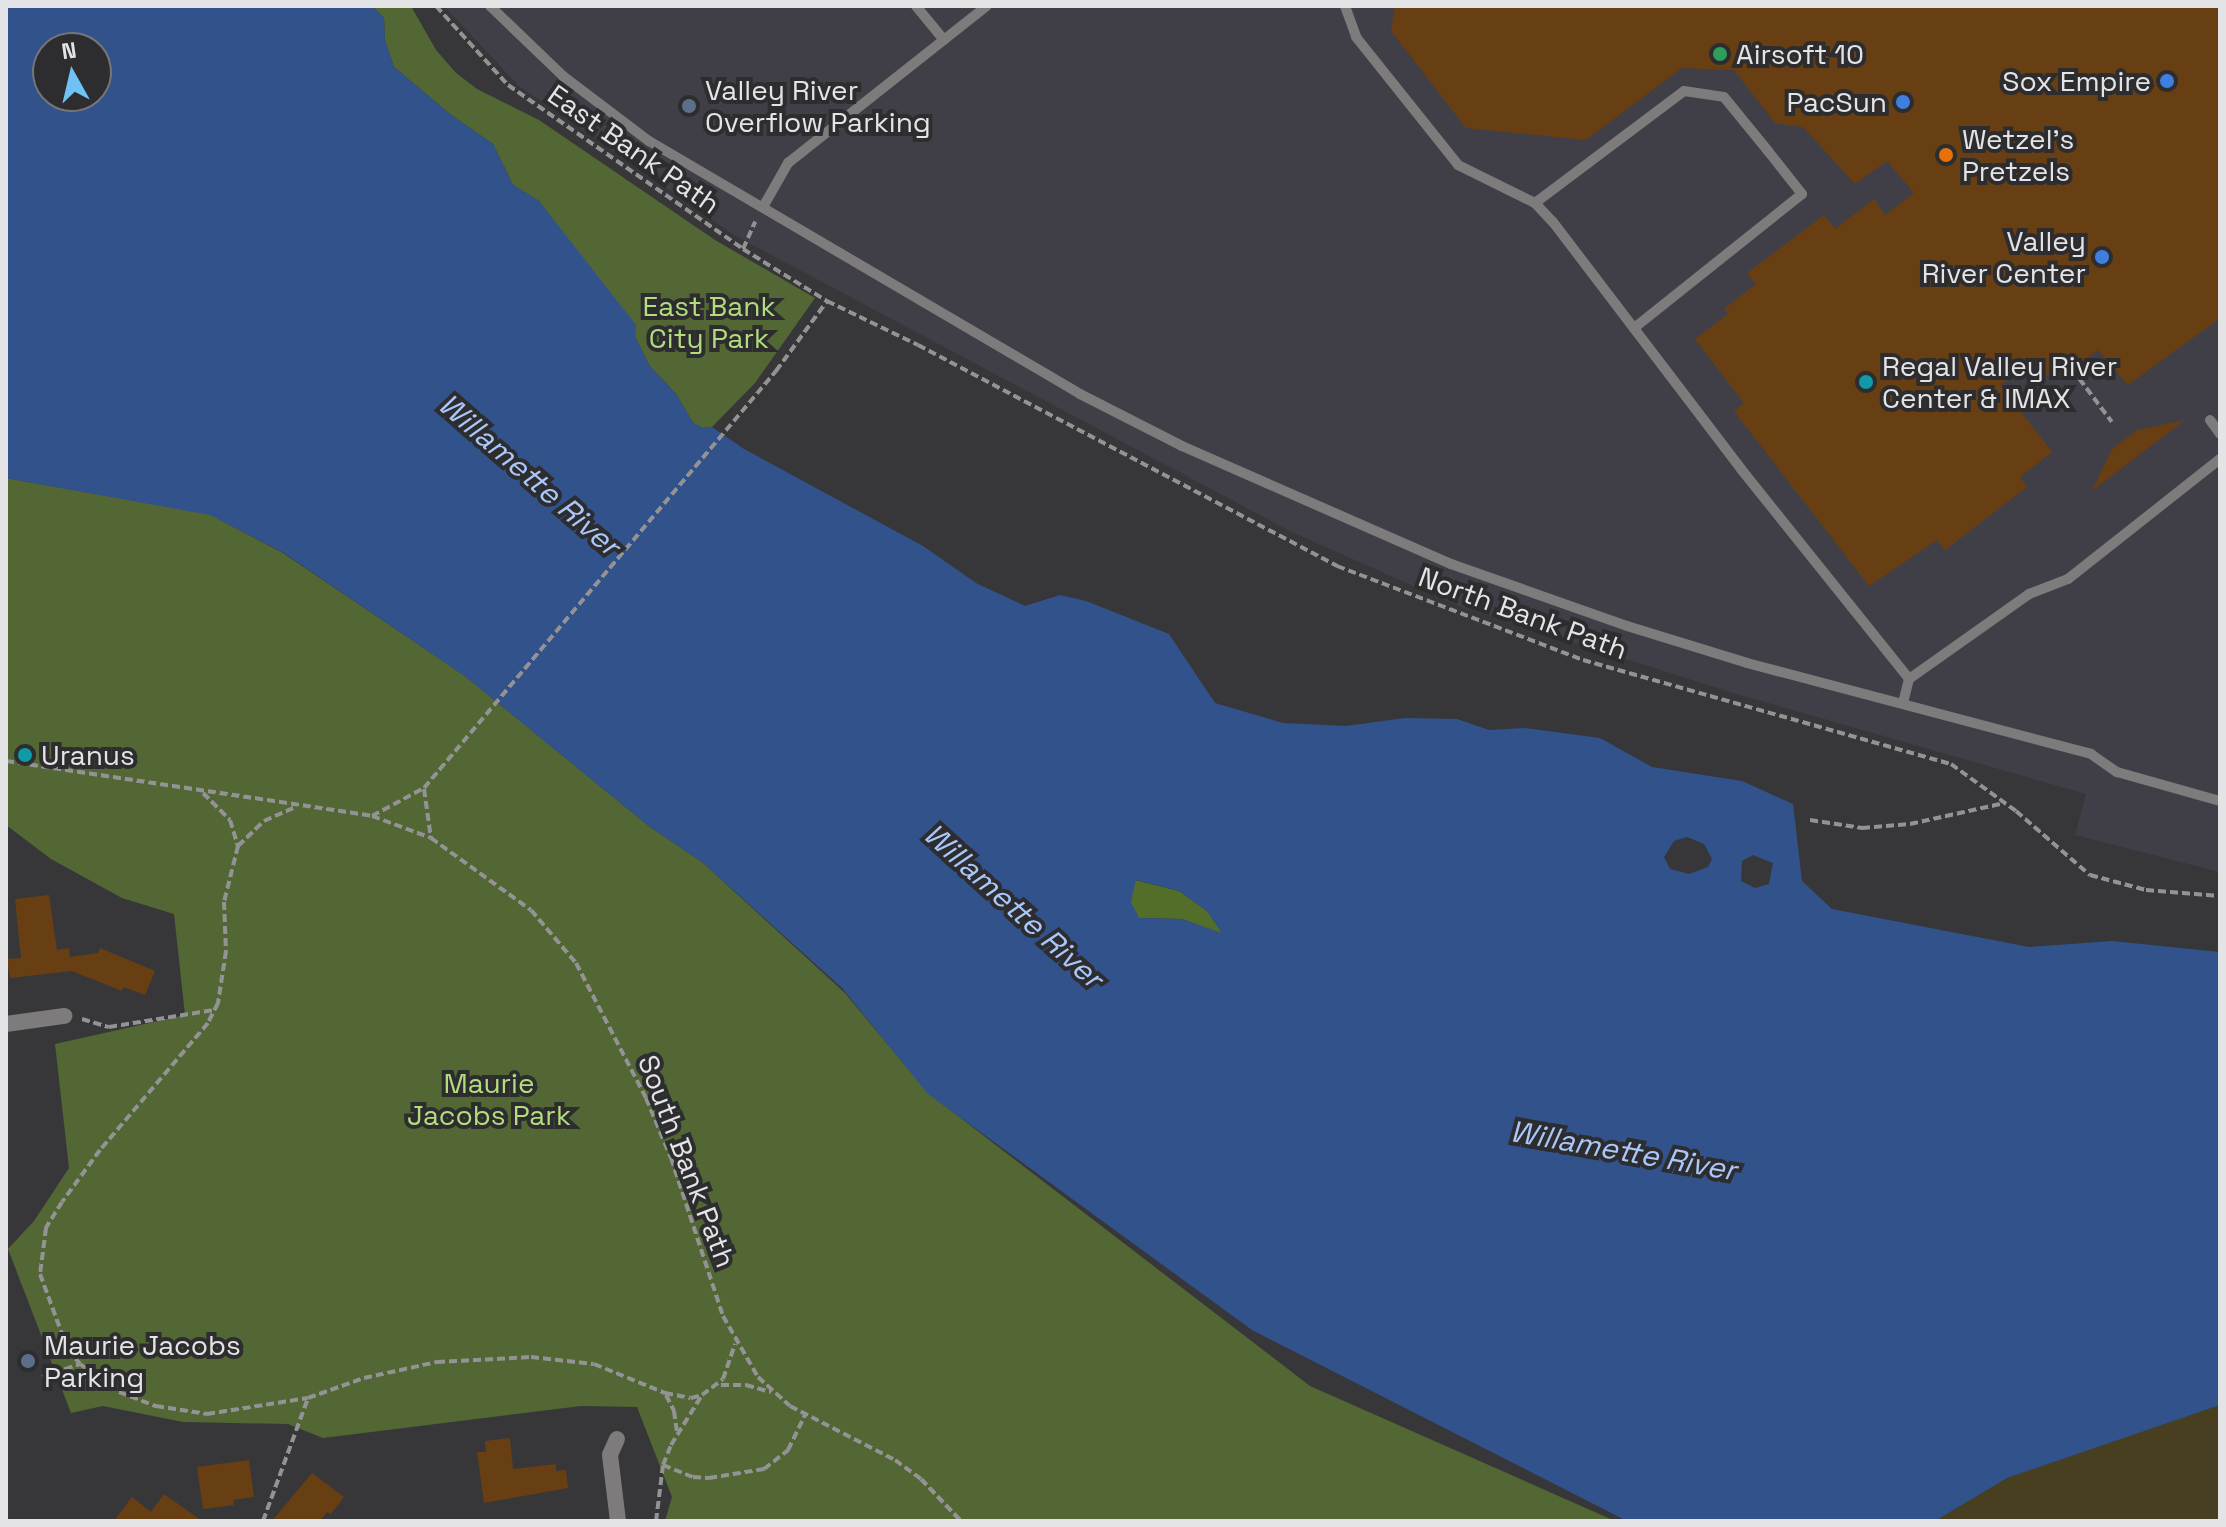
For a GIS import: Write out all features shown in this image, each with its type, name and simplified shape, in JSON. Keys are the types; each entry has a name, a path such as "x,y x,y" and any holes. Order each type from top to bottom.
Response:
{"street":[{"path":"6,1024 64,1016"},
{"path":"617,1439 610,1455 618,1521"}],"lane":[{"path":"490,6 522,40 602,107 683,163 1127,419 1398,542 1508,585 1686,646 2091,754 2117,772 2220,801"},
{"path":"916,6 944,40"},
{"path":"763,207 788,163 987,6"},
{"path":"1345,6 1356,37 1458,165 1535,203 1733,459 1909,679"},
{"path":"1535,203 1684,91 1724,97 1802,194 1634,328"},
{"path":"2210,420 2220,434"},
{"path":"1903,703 1909,679 2029,594 2068,579 2220,459"}],"path":[{"name":"East Bank Path","path":"436,6 508,85 743,249 827,301"},
{"path":"743,249 763,207"},
{"path":"372,816 424,788 776,371 827,301"},
{"name":"North Bank Path","path":"827,301 918,345 1337,566 1583,660 1951,764 2005,803 2090,875 2146,890 2220,896"},
{"path":"2072,369 2112,422"},
{"name":"South Bank Path","path":"6,761 372,816 431,838 531,910 576,963 651,1110 735,1343 772,1393 805,1415 857,1438 895,1460 921,1479 961,1521"},
{"path":"424,788 431,838"},
{"path":"201,792 230,820 238,846 224,902 224,977 214,1010 199,1033 100,1150 46,1228 40,1274 68,1350 80,1364 119,1392 182,1411 207,1414 249,1410 308,1398 364,1378 437,1362 504,1357 594,1364 665,1393 691,1398 718,1386 746,1385 772,1393"},
{"path":"1810,820 1862,828 1910,824 2005,803"},
{"path":"238,846 264,821 298,806"},
{"path":"64,1016 109,1027 214,1010"},
{"path":"718,1386 730,1364 735,1343"},
{"path":"42,1377 80,1364"},
{"path":"665,1393 676,1416 677,1435"},
{"path":"656,1521 663,1465 702,1395"},
{"path":"263,1521 308,1398"},
{"path":"663,1465 693,1477 709,1478 764,1469 788,1450 805,1415"}],"shaded area":[{"name":"Valley River Center","path":"444,6 2220,6 2220,872 2075,835 2086,794 1730,692 1458,606 1290,531 734,235 519,86"}],"green space":[{"name":"East Bank City Park","path":"372,6 411,6 436,50 456,73 477,89 539,120 715,240 815,298 755,383 712,427 703,428 693,423 676,394 649,365 635,336 539,201 513,185 493,144 451,115 394,67 385,41 384,18"},
{"name":"Maurie Jacobs Park","path":"6,478 209,514 283,553 465,676 650,827 702,862 845,993 928,1093 1310,1386 1615,1521 665,1521 672,1497 637,1407 581,1406 323,1438 288,1424 183,1422 103,1406 71,1413 8,1249 34,1221 69,1168 55,1044 185,1015 174,914 122,898 51,859 6,825"},
{"path":"1135,880 1179,891 1207,911 1223,934 1182,919 1139,918 1130,902"}],"sand":[{"path":"2220,1405 2220,1521 1935,1521 2007,1478"}],"water":[{"name":"Willamette River","path":"6,6 372,6 384,18 385,41 394,67 451,115 493,144 513,185 539,201 636,325 635,336 649,365 676,394 693,423 703,428 712,427 744,449 923,546 976,583 1025,606 1060,595 1086,601 1169,634 1215,703 1283,723 1346,726 1405,718 1457,719 1489,730 1525,728 1600,738 1652,767 1742,781 1793,804 1802,881 1832,909 2029,947 2112,941 2220,952 2220,1405 2007,1478 1935,1521 1627,1521 1252,1330 928,1094 842,988 702,862 650,827 466,677 284,553 210,515 6,478","holes":["1687,837 1704,844 1712,859 1708,867 1689,874 1670,869 1664,857 1674,841","1753,855 1773,863 1769,884 1755,888 1741,881 1742,861","1136,880 1179,891 1207,911 1222,933 1182,919 1139,918 1131,902"]}],"building":[{"name":"Valley River Center","path":"1395,6 2220,6 2220,318 2128,385 2098,350 2060,379 2054,371 2041,379 2029,364 2000,385 2052,452 2020,477 2027,487 1945,550 1937,540 1869,586 1734,411 1744,403 1695,339 1728,314 1724,309 1756,284 1747,273 1824,215 1835,229 1874,199 1885,215 1914,193 1887,161 1855,184 1803,127 1775,123 1734,70 1682,68 1586,140 1466,128 1391,31"},
{"path":"2185,420 2092,491 2112,449 2137,430"},
{"path":"49,895 57,950 69,948 70,957 98,953 100,948 155,971 145,995 123,987 122,991 72,971 10,978 7,959 21,958 15,899"},
{"path":"510,1438 513,1469 556,1464 556,1471 566,1470 568,1488 484,1503 477,1452 486,1452 485,1441"},
{"path":"249,1460 254,1497 233,1500 234,1505 203,1509 197,1467"},
{"path":"312,1473 344,1497 331,1514 327,1512 320,1521 272,1521"},
{"path":"164,1494 202,1521 114,1521 132,1497 151,1512"}],"place":[{"name":"Airsoft 10","path":"1720,54"},
{"name":"Sox Empire","path":"2167,81"},
{"name":"PacSun","path":"1903,102"},
{"name":"Valley River Overflow Parking","path":"689,106"},
{"name":"Wetzel's Pretzels","path":"1946,155"},
{"name":"Valley River Center","path":"2102,257"},
{"name":"Regal Valley River Center & IMAX","path":"1866,382"},
{"name":"Uranus","path":"25,755"},
{"name":"Maurie Jacobs Parking","path":"28,1361"}]}
